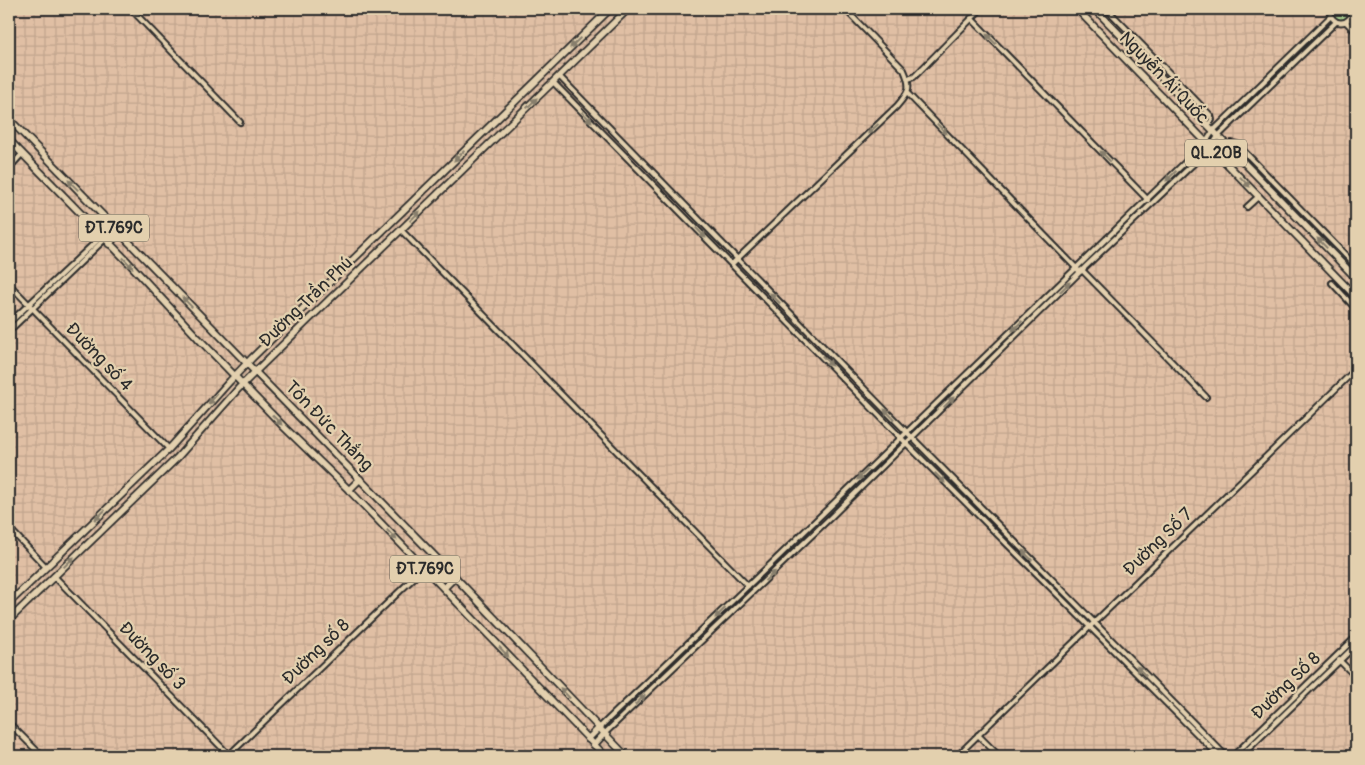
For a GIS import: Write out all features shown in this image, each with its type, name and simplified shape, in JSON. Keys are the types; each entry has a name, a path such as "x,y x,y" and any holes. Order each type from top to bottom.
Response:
{"main road":[{"name":"Đường Trần Phú","path":"9,603 169,449 234,376 610,9"},
{"name":"Đường Trần Phú","path":"9,620 177,458 255,372 628,9"},
{"name":"Nguyễn Ái Quốc","path":"1077,9 1356,296"},
{"name":"Nguyễn Ái Quốc","path":"1095,9 1356,278"},
{"path":"550,68 559,76"},
{"path":"544,74 553,82"},
{"name":"Tôn Đức Thắng","path":"9,118 455,577 626,756"},
{"name":"Tôn Đức Thắng","path":"9,140 234,376 349,490 605,756"},
{"path":"392,221 400,230"},
{"path":"105,240 120,233"},
{"path":"363,250 371,258"},
{"path":"169,449 177,458"},
{"path":"349,490 360,480"},
{"path":"46,567 54,576"},
{"path":"444,588 455,577"},
{"path":"588,739 599,728"},
{"path":"594,745 604,734"}],"street":[{"path":"131,9 240,122"},
{"path":"732,264 908,94 908,78 904,70 845,9"},
{"path":"908,78 914,77 981,9"},
{"path":"1107,9 1211,116 1212,120 1208,126"},
{"path":"1330,9 1330,16 1336,22 1343,23 1350,18 1352,9"},
{"path":"599,728 1206,142 1214,131 1330,16"},
{"path":"972,18 1151,203"},
{"path":"1350,18 1356,24"},
{"path":"604,734 907,444 1336,22"},
{"path":"1346,22 1356,32"},
{"path":"559,76 1224,756 1228,754 1235,755"},
{"path":"553,82 901,438 1219,756"},
{"path":"908,94 1076,268 1206,397"},
{"path":"1228,146 1230,143 1237,144 1356,266"},
{"path":"9,168 22,154"},
{"path":"639,169 644,164"},
{"path":"1247,206 1258,196"},
{"path":"400,230 754,591"},
{"path":"9,323 28,304 105,240"},
{"path":"9,331 105,240"},
{"path":"1332,283 1356,309"},
{"name":"Đường số 4","path":"9,284 169,449"},
{"path":"814,349 820,344"},
{"name":"Đường Số 7","path":"957,756 1356,369"},
{"path":"826,510 832,516"},
{"path":"9,528 46,567"},
{"name":"Đường số 8","path":"229,756 424,568"},
{"name":"Đường số 3","path":"54,576 229,756"},
{"name":"Đường Số 8","path":"1235,755 1356,637"},
{"name":"Đường Số 8","path":"1241,756 1356,645"},
{"path":"681,650 686,656"},
{"path":"1336,657 1356,677"},
{"path":"9,723 42,756"},
{"path":"978,735 999,756"}],"shaded area":[{"path":"9,9 1356,9 1356,756 9,756"}],"green space":[{"path":"1335,9 1348,9 1349,14 1347,18 1340,21 1336,19"}]}
